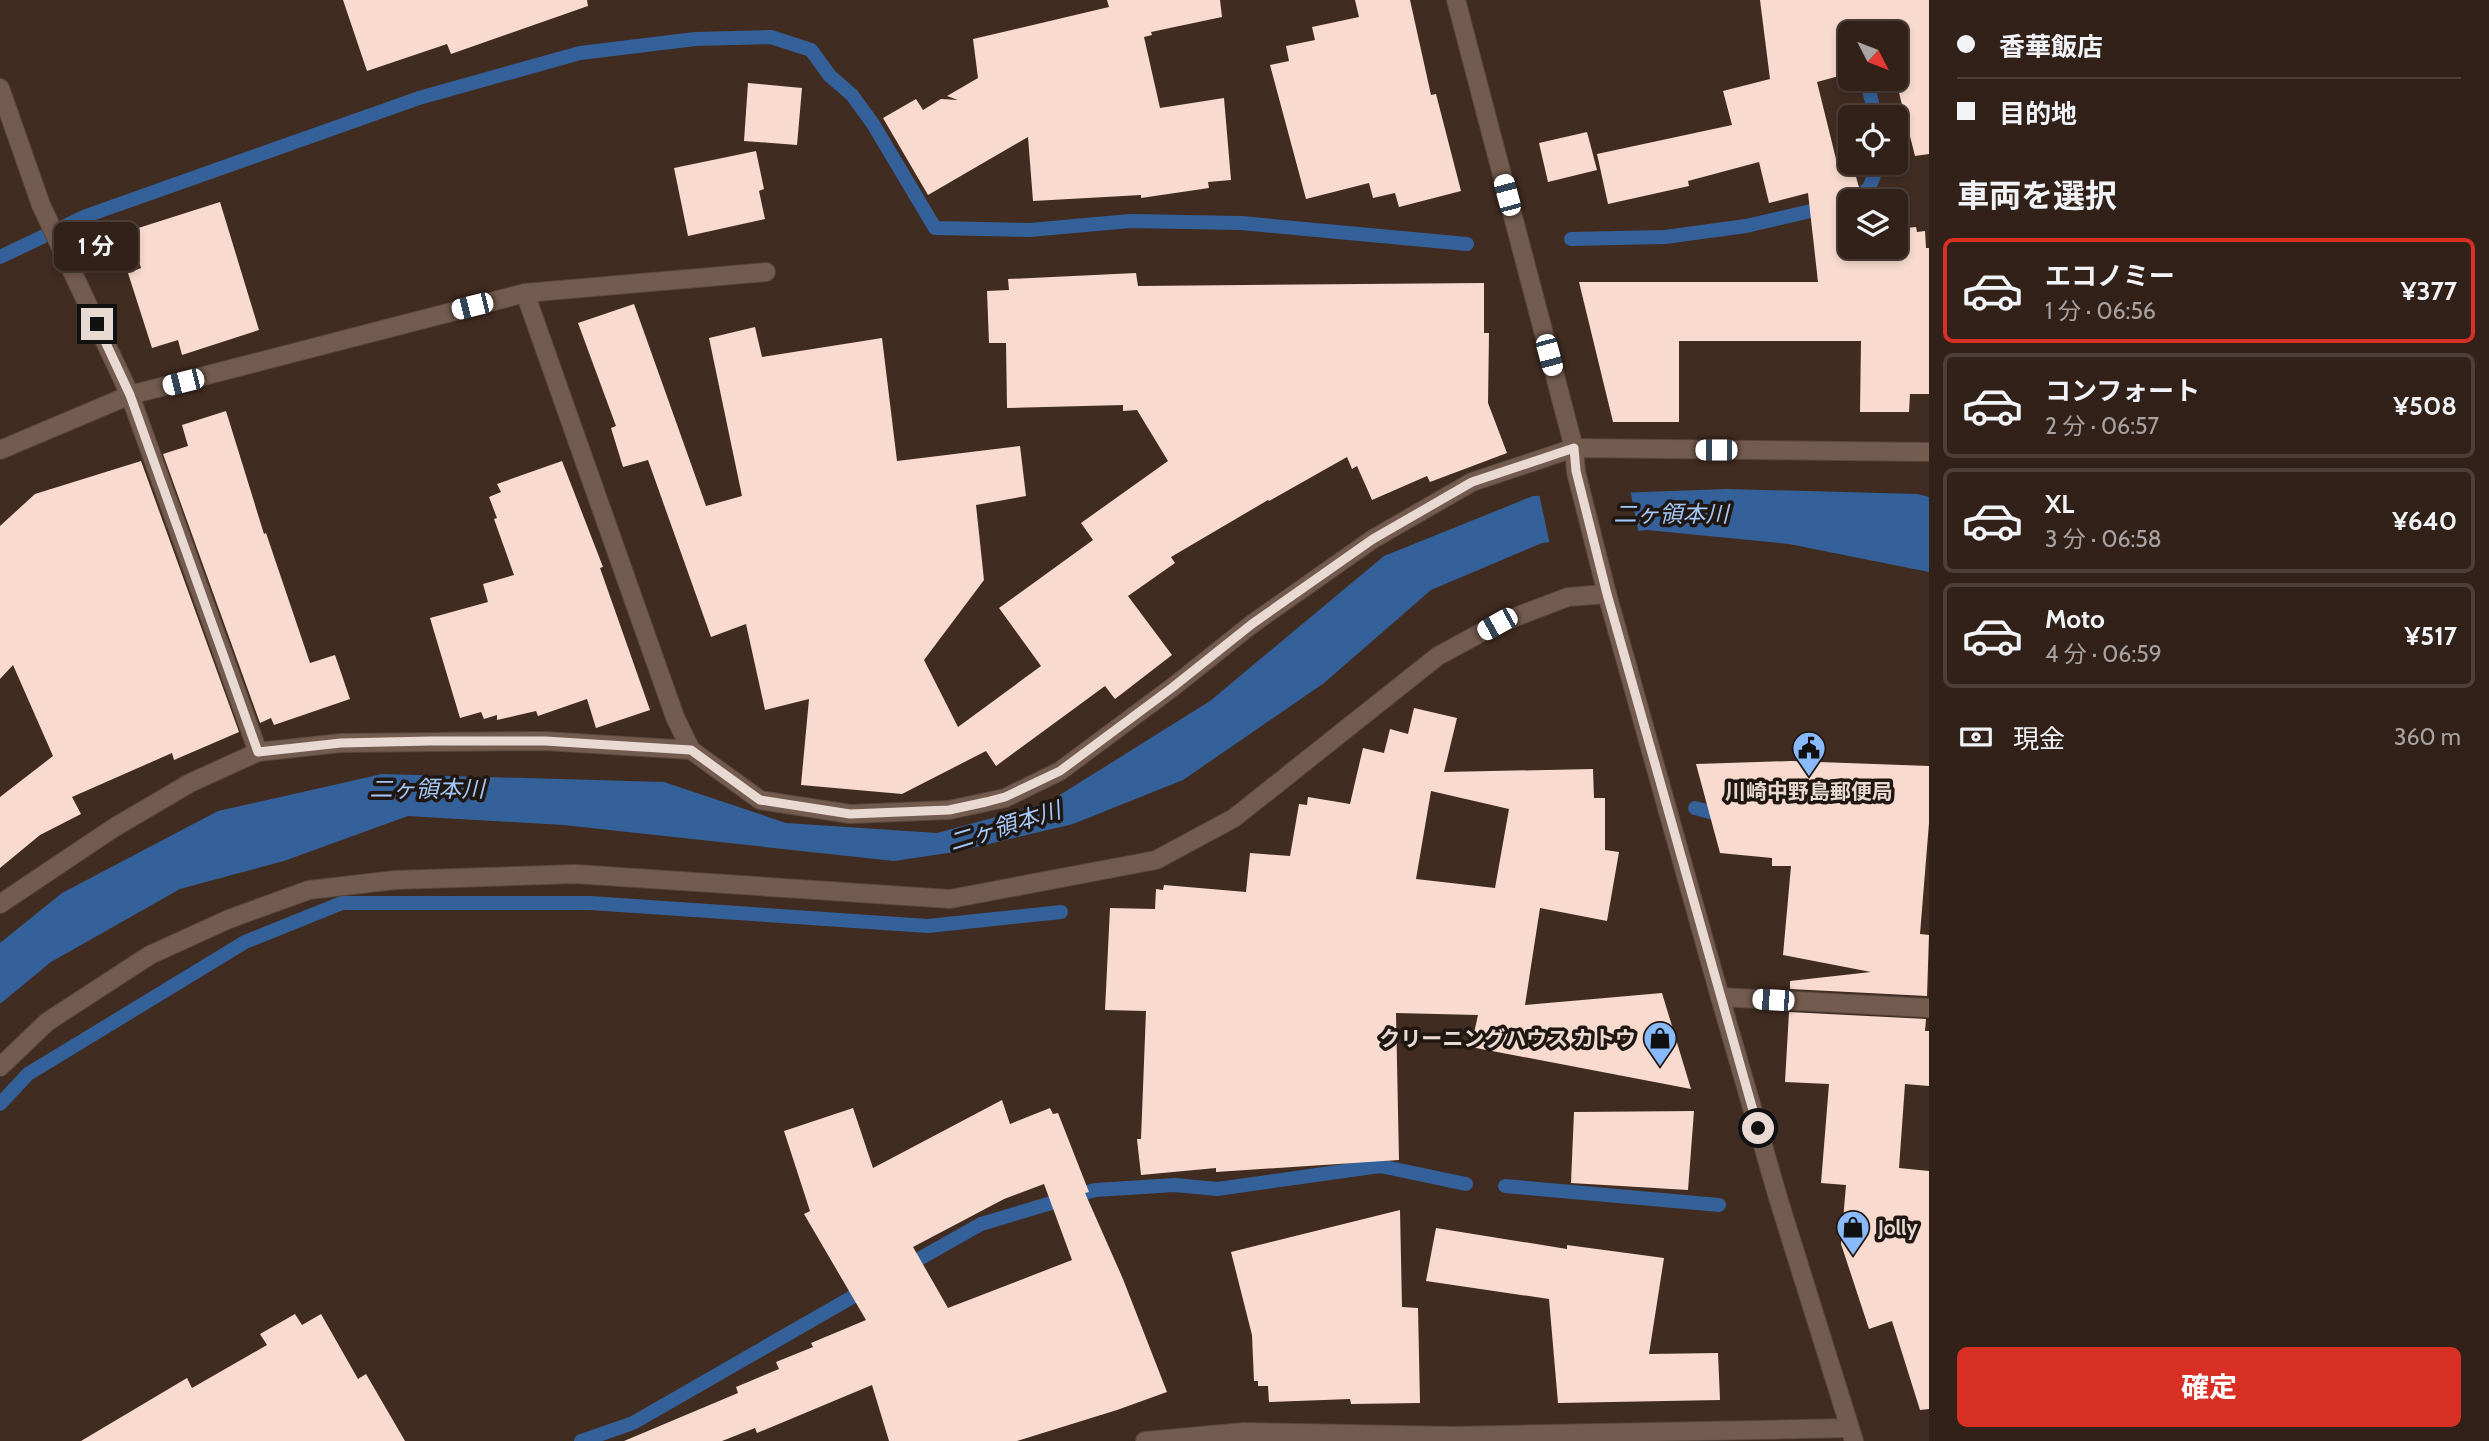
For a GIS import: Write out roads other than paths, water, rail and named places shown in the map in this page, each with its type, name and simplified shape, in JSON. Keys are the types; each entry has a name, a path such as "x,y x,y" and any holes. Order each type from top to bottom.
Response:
{"street":[{"path":"1145,1441 1244,1432 1453,1438 1851,1434 1779,1201 1607,594 1576,471 1574,448 1456,0"},
{"path":"0,88 41,205 130,395 258,752"},
{"path":"0,450 130,395 525,293 765,272"},
{"path":"525,293 675,717 691,750 760,800 850,814 949,810 1005,797 1060,771 1252,624 1373,539 1472,482 1574,448 1929,452"},
{"path":"0,1067 47,1022 150,954 229,919 309,890 395,880 575,874 950,899 1156,860 1234,818 1438,656 1497,624 1568,597 1607,594"},
{"path":"0,904 136,814 190,783 258,752 341,743 430,741 545,741 691,750"},
{"path":"1720,997 1929,1008"}],"water":[{"name":"二ヶ領本川","path":"1727,489 1918,494 1929,497 1929,572 1789,544 1647,530 1542,543 1431,590 1324,683 1183,780 1073,824 955,852 894,861 563,825 408,816 284,861 180,889 51,962 0,1004 0,943 62,893 218,811 382,774 664,782 786,823 937,833 1047,803 1210,701 1384,556 1533,496"}],"waterway":[{"path":"0,257 86,216 419,98 580,53 695,39 771,37 811,50 830,76 852,95 873,124 935,228 1030,230 1130,221 1241,223 1467,244"},
{"path":"1870,91 1872,105"},
{"path":"1868,189 1874,175"},
{"path":"1571,239 1665,237 1746,226 1828,207"},
{"path":"1695,808 1725,816"},
{"path":"0,1104 28,1074 245,942 342,903 590,903 928,926 1061,912"},
{"path":"903,1268 981,1224 1095,1190 1175,1185 1217,1189 1380,1166 1466,1184"},
{"path":"1505,1186 1719,1205"},
{"path":"581,1441 633,1423 868,1288"}],"place":[{"name":"川崎中野島郵便局","path":"1809,778"},
{"name":"クリーニングハウス カトウ","path":"1660,1068"},
{"name":"Jolly","path":"1853,1257"}]}
